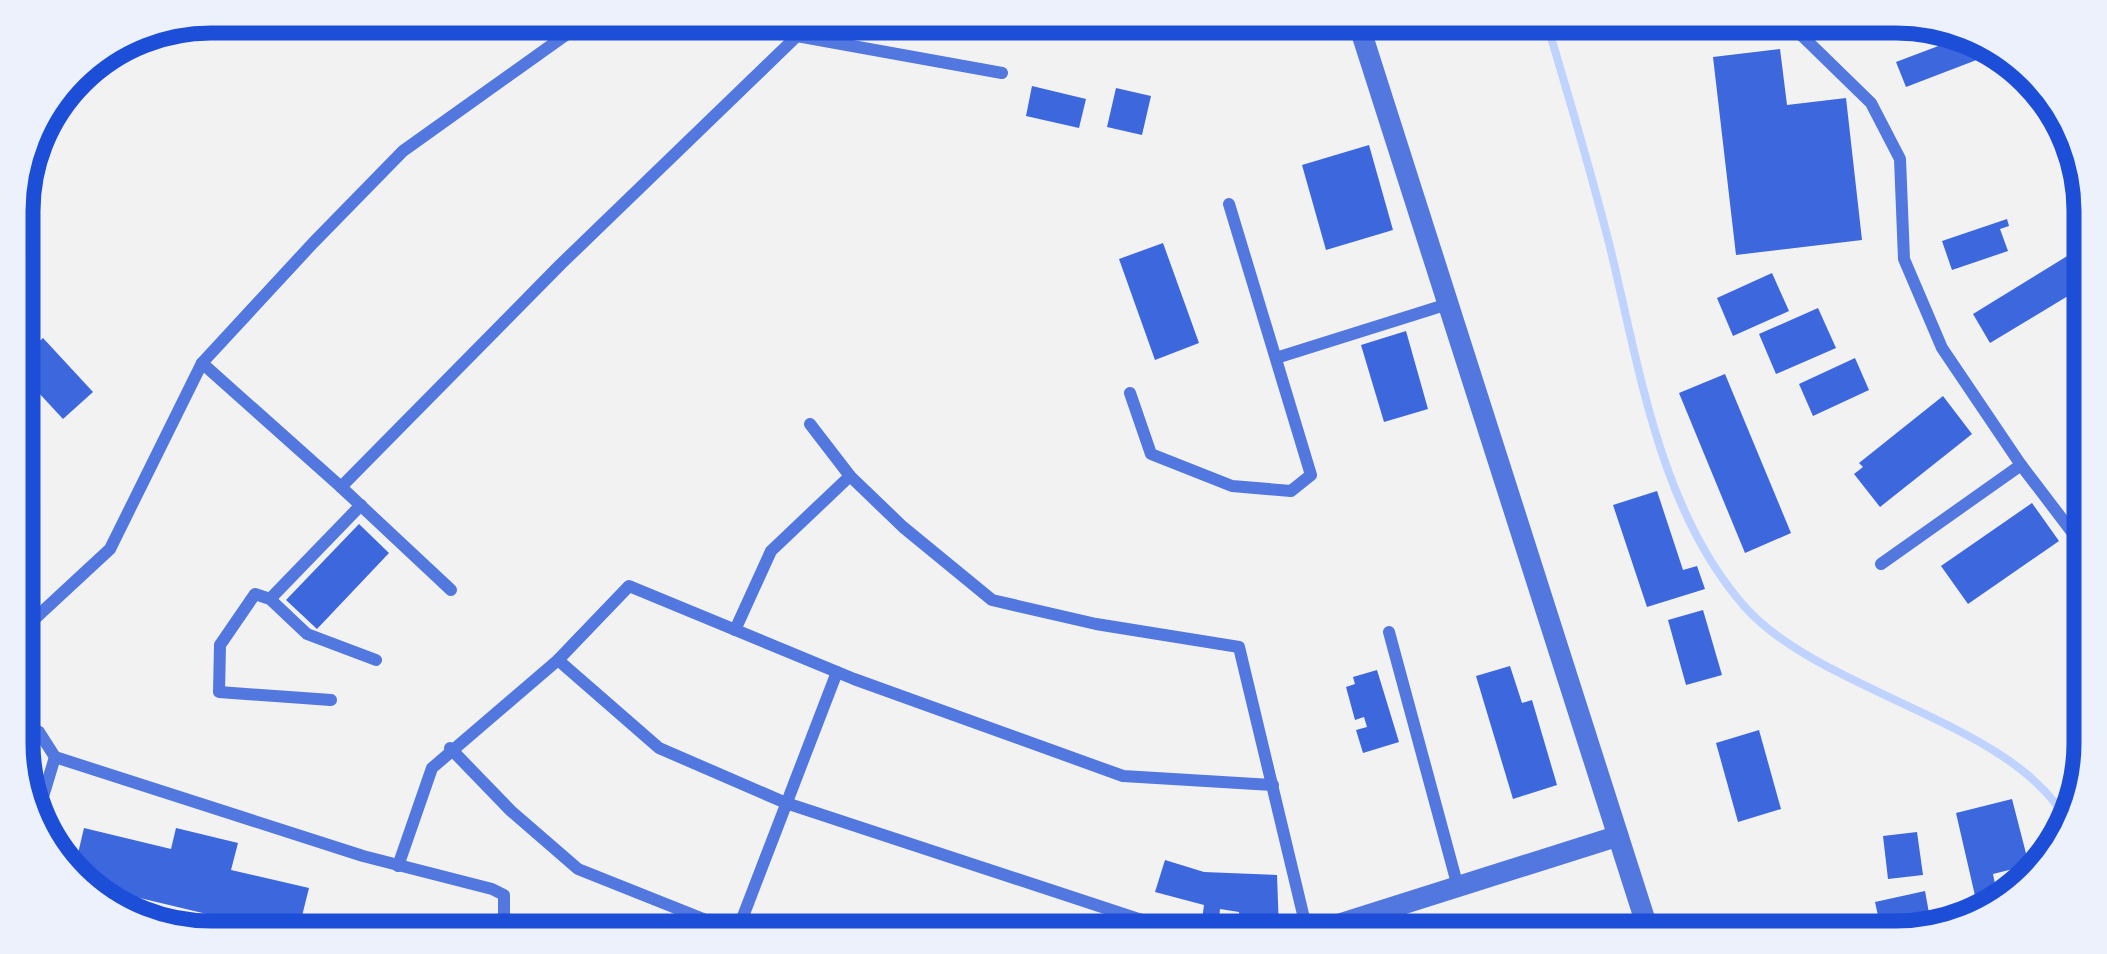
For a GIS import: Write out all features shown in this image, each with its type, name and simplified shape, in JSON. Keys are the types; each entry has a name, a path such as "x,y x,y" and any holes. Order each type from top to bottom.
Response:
{"street":[{"path":"33,620 110,549 202,363 404,151 568,33"},
{"path":"794,33 1002,73"},
{"path":"1362,33 1645,921"},
{"path":"1799,33 1871,103 1900,158 1904,259 1942,348 2074,535"},
{"path":"341,487 560,265 797,36"},
{"path":"1130,393 1151,454 1232,486 1291,491 1311,475 1229,204"},
{"path":"1276,358 1448,304"},
{"path":"202,363 451,590"},
{"path":"810,424 850,476 992,600 1096,624 1239,647 1273,785 1299,921"},
{"path":"1881,564 2021,465"},
{"path":"735,630 771,550 850,476"},
{"path":"270,599 361,505"},
{"path":"398,866 432,768 558,660 629,586 837,672 1123,776 1273,785"},
{"path":"331,700 219,692 220,645 255,594 270,599 307,634 376,660"},
{"path":"1389,632 1458,889"},
{"path":"558,660 659,748 786,803 1145,921"},
{"path":"741,921 837,672"},
{"path":"33,728 55,757 503,895 504,921"},
{"path":"452,750 511,811 578,869 709,921"},
{"path":"42,798 55,757"},
{"path":"1352,921 1618,836"}],"building":[{"path":"1949,42 1985,57 1906,87 1896,62"},
{"path":"1780,49 1787,105 1846,98 1862,240 1736,255 1713,57"},
{"path":"1032,86 1086,99 1079,128 1026,116"},
{"path":"1116,88 1151,96 1142,135 1107,127"},
{"path":"1369,145 1393,230 1326,250 1302,165"},
{"path":"2007,219 2009,226 2000,229 2008,251 1952,270 1942,241"},
{"path":"1163,243 1199,343 1155,360 1119,259"},
{"path":"2074,252 2074,292 1990,343 1973,314"},
{"path":"1772,273 1789,311 1733,336 1717,298"},
{"path":"1818,308 1836,348 1776,374 1759,334"},
{"path":"1406,331 1428,409 1384,422 1361,345"},
{"path":"43,338 93,392 63,419 33,387 33,347"},
{"path":"1855,358 1869,390 1813,416 1799,384"},
{"path":"1725,374 1791,533 1745,553 1679,393"},
{"path":"1943,396 1972,434 1880,507 1854,474 1863,467 1859,463"},
{"path":"1657,491 1683,570 1697,566 1705,589 1647,607 1613,505"},
{"path":"2032,503 2059,541 1968,604 1941,566"},
{"path":"359,524 389,553 317,629 286,600"},
{"path":"1703,610 1722,675 1686,685 1668,620"},
{"path":"1510,666 1522,703 1532,700 1557,785 1513,799 1476,676"},
{"path":"1377,670 1399,742 1363,753 1356,730 1367,727 1364,717 1355,720 1346,687 1355,684 1353,677"},
{"path":"1759,730 1781,809 1738,822 1716,743"},
{"path":"2012,799 2028,861 1993,874 1996,890 1976,900 1956,813"},
{"path":"84,828 171,849 176,828 238,843 231,870 309,888 301,921 236,921 114,892 77,859"},
{"path":"1917,832 1923,875 1888,879 1883,836"},
{"path":"1165,860 1204,872 1277,875 1279,921 1240,921 1239,912 1220,909 1219,920 1202,920 1204,905 1155,892"},
{"path":"1925,891 1930,918 1879,921 1875,902"}],"waterway":[{"path":"1550,33 1602,215 1656,434 1672,481 1716,569 1745,607 1780,638 1969,736 2012,763 2047,794 2059,812"}]}
